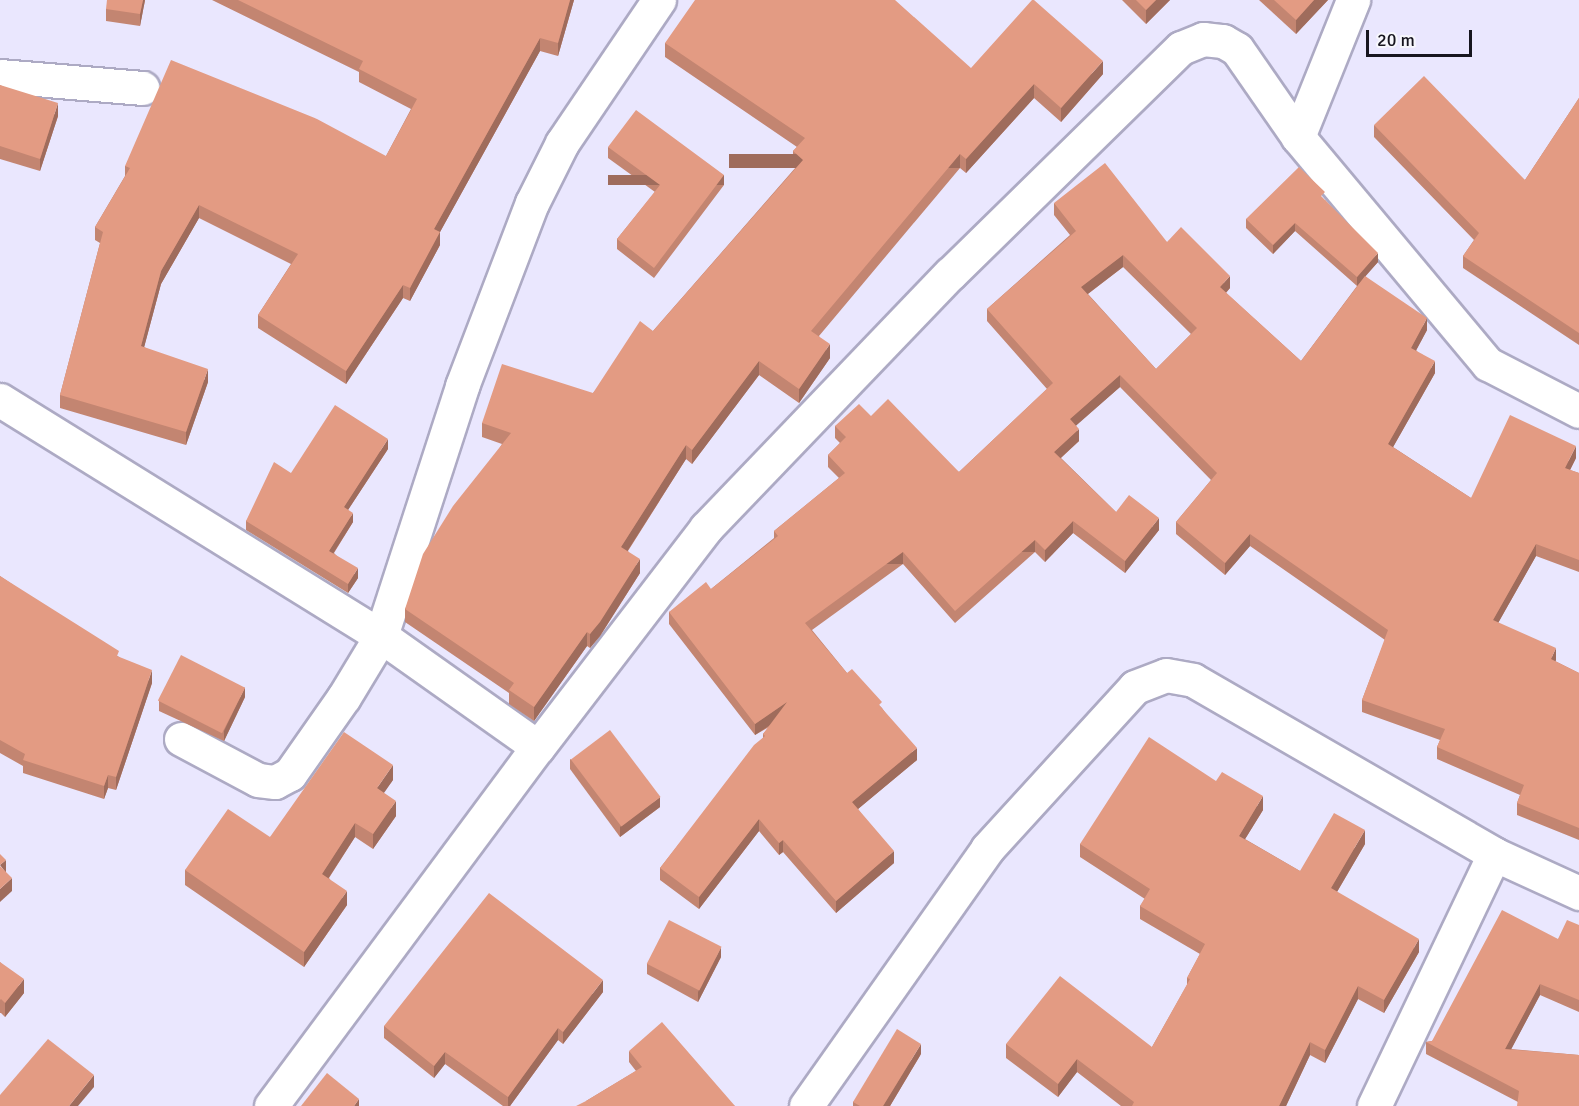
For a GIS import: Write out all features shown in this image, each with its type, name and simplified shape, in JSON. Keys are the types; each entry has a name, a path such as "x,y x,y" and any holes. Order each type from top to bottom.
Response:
{"street":[{"path":"181,739 258,780 275,782 290,774 381,636 462,386 532,203 562,143 659,0"},
{"path":"1298,137 1353,0"},
{"path":"272,1106 538,747 706,528 951,274 1181,48 1203,39 1223,41 1237,49 1298,137 1488,364 1579,411"},
{"path":"0,76 142,88"},
{"path":"0,400 381,636 538,747"},
{"path":"806,1106 987,849 1135,687 1166,675 1193,680 1494,854 1579,893"},
{"path":"1374,1106 1494,854"}],"building":[{"path":"107,0 143,0 140,14 106,9"},
{"path":"238,0 570,0 558,43 540,38 434,229 440,232 410,288 403,285 346,371 258,315 298,254 199,205 161,271 141,346 208,369 186,432 60,395 103,232 95,227 130,168 125,166 171,60 317,119 386,156 417,99 359,69 363,61"},
{"path":"695,0 895,0 971,68 1034,0 1103,61 1061,108 1034,84 966,159 960,154 811,331 830,344 799,389 759,361 692,450 686,445 621,547 640,559 600,622 590,634 587,632 534,707 509,690 514,683 405,609 423,554 453,506 511,433 482,423 502,364 593,393 640,321 653,331 803,160 793,151 805,138 665,43"},
{"path":"1136,0 1156,0 1146,10"},
{"path":"1274,0 1314,0 1296,20"},
{"path":"1424,76 1525,180 1579,98 1579,333 1463,256 1479,233 1374,125"},
{"path":"0,85 58,103 40,159 0,146"},
{"path":"636,110 724,175 654,268 617,239 660,185 608,147"},
{"path":"1105,163 1167,242 1181,227 1230,276 1220,287 1301,361 1365,276 1427,318 1411,348 1435,361 1388,444 1471,498 1510,415 1576,446 1565,468 1579,473 1579,560 1536,544 1493,620 1556,648 1551,659 1579,673 1579,828 1517,803 1524,785 1437,747 1445,729 1362,700 1388,630 1250,534 1225,563 1176,522 1217,473 1120,375 1070,419 1079,429 1054,452 1116,512 1129,495 1159,518 1125,561 1073,521 1045,550 1035,540 955,611 903,552 805,623 847,673 852,669 882,702 879,705 917,748 852,802 894,851 836,901 783,840 779,843 759,819 699,897 660,868 754,745 765,736 763,734 787,702 755,724 669,612 706,582 711,589 778,536 774,531 845,473 828,455 846,437 835,426 859,404 871,416 888,399 959,472 1053,383 987,309 1076,231 1054,203","holes":["1123,255 1197,328 1156,369 1081,287"]},
{"path":"1299,167 1325,192 1321,196 1378,253 1357,277 1295,223 1273,245 1246,219"},
{"path":"335,405 388,439 344,507 353,513 329,551 358,568 348,584 246,521 274,462 291,473"},
{"path":"0,576 119,651 117,656 152,670 116,777 108,775 104,786 23,760 25,754 0,740"},
{"path":"181,655 245,688 222,733 158,700"},
{"path":"610,730 661,797 621,827 571,759"},
{"path":"344,732 393,765 377,788 396,801 373,834 355,823 322,874 347,891 304,952 185,870 228,809 270,837"},
{"path":"1149,737 1216,781 1222,772 1263,796 1239,836 1300,871 1334,813 1365,830 1331,888 1419,939 1384,1000 1358,986 1325,1050 1310,1042 1279,1106 1132,1106 1134,1102 1077,1059 1058,1084 1006,1044 1060,976 1152,1047 1190,979 1187,978 1205,944 1140,906 1150,889 1080,844"},
{"path":"0,854 6,860 0,865"},
{"path":"0,866 12,878 0,889"},
{"path":"489,893 603,980 563,1032 558,1028 508,1097 445,1052 434,1066 384,1026"},
{"path":"1502,910 1558,939 1567,920 1579,925 1579,1000 1540,984 1505,1049 1579,1055 1579,1106 1517,1106 1519,1091 1426,1042 1432,1041"},
{"path":"669,920 722,947 699,990 647,964"},
{"path":"0,962 24,979 5,1003 0,1000"},
{"path":"662,1022 735,1106 576,1106 642,1067 629,1051"},
{"path":"897,1029 921,1044 883,1106 860,1106 853,1102"},
{"path":"48,1039 94,1075 69,1106 0,1106 0,1095"},
{"path":"327,1073 359,1099 354,1106 301,1106"}]}
